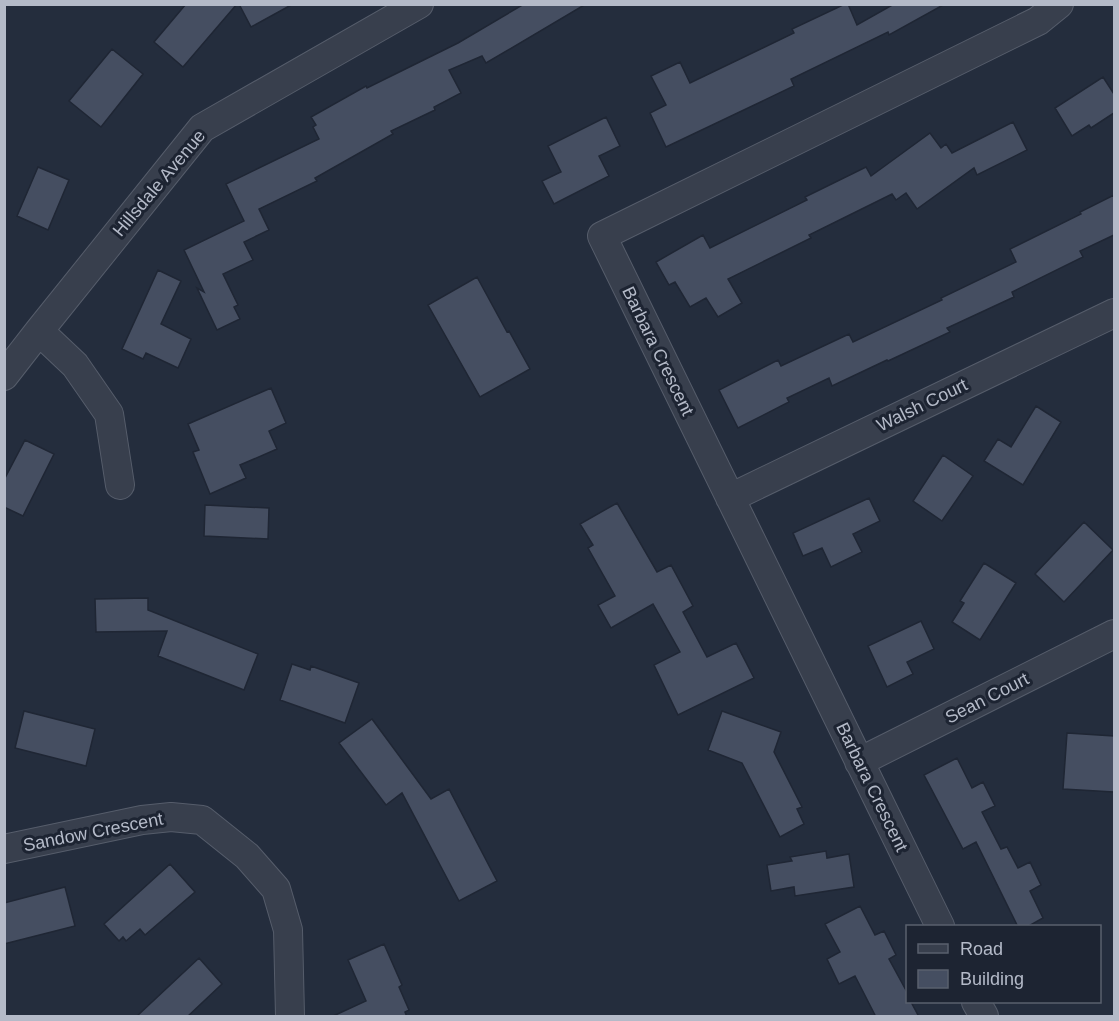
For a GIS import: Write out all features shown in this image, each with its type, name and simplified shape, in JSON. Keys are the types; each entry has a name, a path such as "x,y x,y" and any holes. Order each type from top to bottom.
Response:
{"street":[{"name":"Hillsdale Avenue","path":"4,376 202,128 419,4"},
{"name":"Barbara Crescent","path":"939,925 602,236 1038,21 1059,4"},
{"name":"Walsh Court","path":"730,498 1114,313"},
{"path":"39,331 75,365 109,414 120,485"},
{"name":"Sean Court","path":"859,762 1114,634"},
{"name":"Sandow Crescent","path":"4,849 142,820 171,817 202,820 247,856 276,889 288,930 290,1017"},
{"path":"977,1003 984,1017"}],"building":[{"path":"186,4 237,4 183,67 154,42"},
{"path":"239,4 293,4 251,27"},
{"path":"524,4 586,4 486,63 482,56 449,70 461,93 434,107 435,110 391,131 393,134 315,178 317,181 259,209 269,230 244,242 253,260 223,274 238,305 234,307 240,319 217,330 197,288 204,292 184,250 244,221 226,184 319,139 313,127 316,125 311,117 366,86 367,88 458,43"},
{"path":"848,4 857,25 894,4 945,4 889,35 888,32 791,79 794,86 666,147 650,113 666,105 651,76 680,62 690,83 794,33 792,29"},
{"path":"112,49 143,74 101,127 69,101"},
{"path":"1103,77 1114,94 1114,113 1091,128 1089,125 1072,136 1055,108"},
{"path":"606,117 620,146 599,156 609,176 554,204 542,181 561,172 548,146"},
{"path":"1013,122 1027,150 977,175 974,168 917,209 906,193 896,200 892,194 809,235 811,238 728,279 742,303 718,317 706,298 690,307 675,282 669,285 656,262 703,235 710,248 807,200 805,197 866,167 871,176 930,133 941,148 946,144 952,153"},
{"path":"38,167 69,180 48,230 17,216"},
{"path":"1114,195 1114,235 1080,251 1083,257 1012,292 1014,297 947,328 950,332 832,386 829,378 787,398 789,402 738,428 719,390 778,360 781,366 849,334 853,342 942,300 941,298 1016,262 1010,249"},
{"path":"158,270 181,281 161,324 191,339 178,368 146,353 143,359 122,349"},
{"path":"477,277 530,369 480,397 428,305"},
{"path":"271,388 286,423 269,431 277,449 240,465 246,478 210,494 193,452 199,450 188,424"},
{"path":"1036,406 1061,422 1023,485 984,461 998,439 1011,447"},
{"path":"25,440 54,454 23,516 4,507 4,480"},
{"path":"943,455 973,476 942,521 913,501"},
{"path":"869,498 880,521 853,534 862,552 831,567 822,548 803,556 793,533"},
{"path":"617,503 657,572 671,565 693,606 683,612 707,657 736,643 754,678 678,715 654,665 680,652 653,604 611,628 598,605 615,596 588,548 593,545 580,524"},
{"path":"205,505 269,508 268,539 204,536"},
{"path":"1084,522 1113,550 1064,602 1035,574"},
{"path":"984,563 1016,583 980,640 952,622 964,603 960,601"},
{"path":"148,598 148,610 258,654 244,690 158,656 167,631 96,632 95,599"},
{"path":"921,621 934,649 907,662 913,674 887,687 868,646"},
{"path":"292,664 310,670 311,666 359,683 345,723 280,700"},
{"path":"24,711 95,729 86,766 15,748"},
{"path":"722,711 781,732 774,752 802,807 797,809 804,824 780,837 742,763 708,750"},
{"path":"372,719 431,799 449,789 497,881 459,901 402,793 386,805 339,743"},
{"path":"1067,733 1114,736 1114,792 1063,789"},
{"path":"957,758 972,788 983,782 995,806 982,812 1001,849 1007,847 1018,868 1030,862 1041,885 1030,891 1043,918 1031,925 1017,925 976,842 963,849 924,775"},
{"path":"826,851 827,858 849,854 854,887 795,896 794,887 771,891 767,865 792,861 790,857"},
{"path":"170,864 195,892 145,935 140,929 126,941 123,937 119,941 104,924"},
{"path":"65,887 75,926 4,944 4,903"},
{"path":"860,906 875,935 884,931 896,955 889,959 906,990 906,1003 912,1003 919,1017 876,1017 855,976 839,984 827,959 840,952 825,924"},
{"path":"384,944 402,985 399,987 409,1010 405,1012 407,1017 331,1017 366,1001 348,960"},
{"path":"199,958 222,984 187,1017 136,1017"}]}
